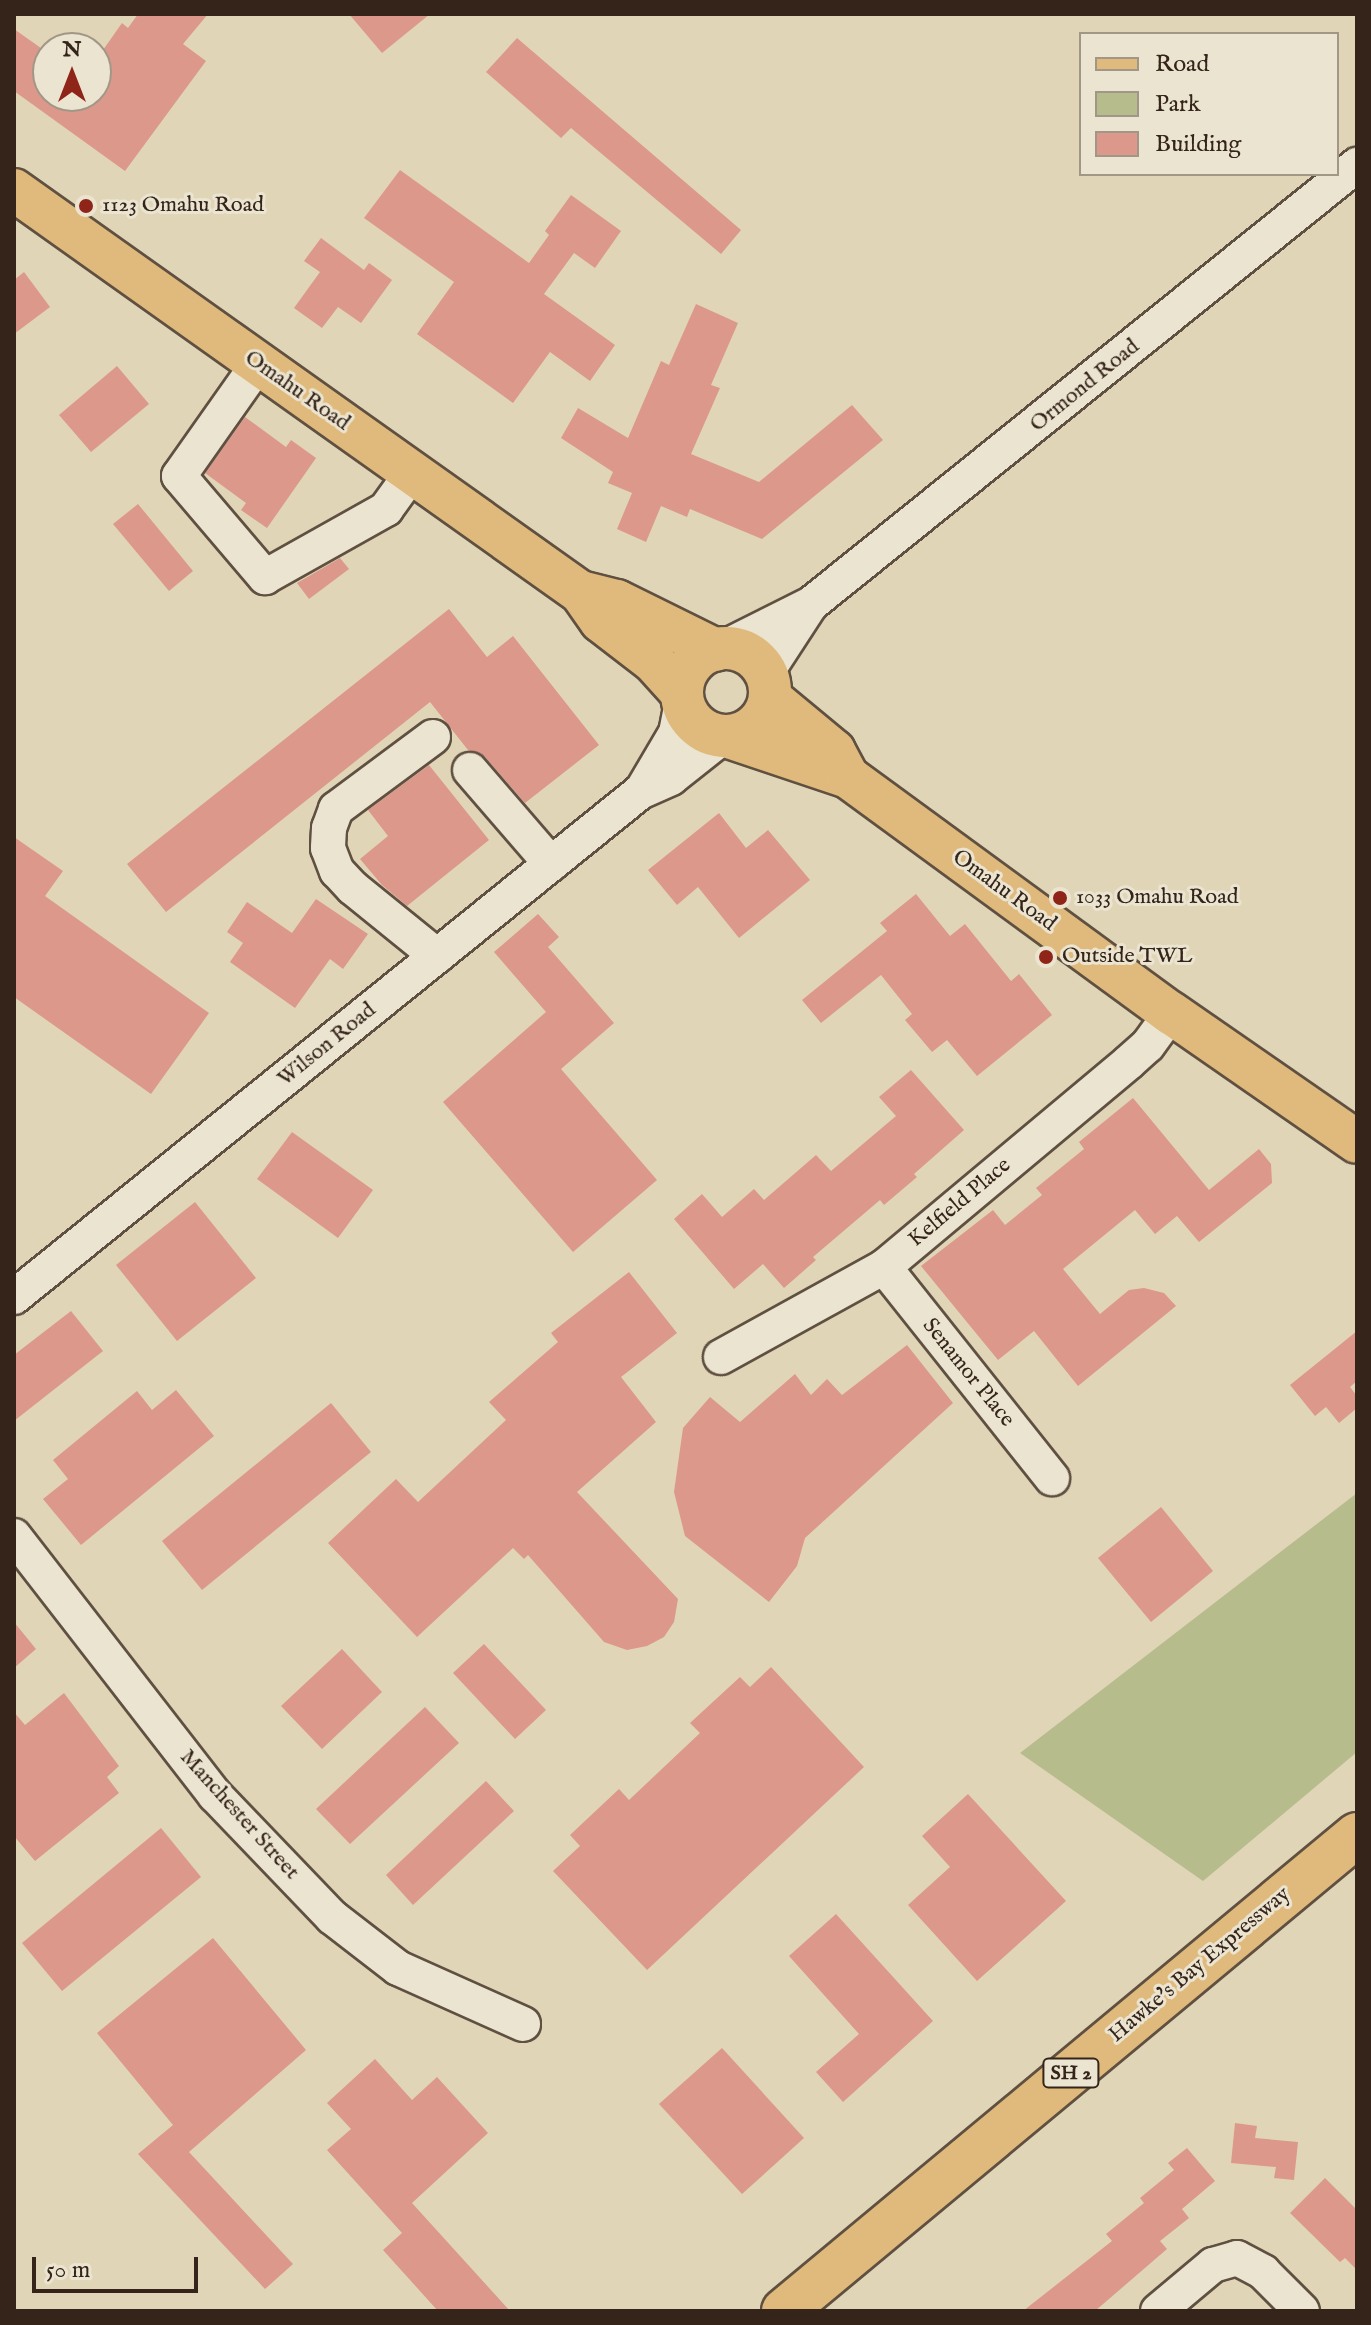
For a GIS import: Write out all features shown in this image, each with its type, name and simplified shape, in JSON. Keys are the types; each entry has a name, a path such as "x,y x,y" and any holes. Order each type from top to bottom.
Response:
{"highway":[{"name":"Hawke's Bay Expressway","path":"784,2311 1357,1835"},
{"name":"Hawke's Bay Expressway","path":"818,2311 1357,1862"}],"main road":[{"name":"Omahu Road","path":"14,190 580,592 601,621 653,661 682,695"},
{"name":"Omahu Road","path":"580,592 617,601 718,649"},
{"path":"718,649 748,654 768,686 766,711 750,729 725,736 712,734 692,720 682,695 692,665 718,649"},
{"name":"Omahu Road","path":"768,686 783,713 834,751 848,777"},
{"name":"Omahu Road","path":"725,736 848,777 1171,1013 1357,1142"}],"street":[{"name":"Ormond Road","path":"718,649 811,604 1357,165"},
{"path":"258,364 179,476 265,577 386,509 412,473"},
{"name":"Ormond Road","path":"768,686 811,604"},
{"name":"Wilson Road","path":"640,792 665,758 676,733 682,695"},
{"name":"Wilson Road","path":"14,1297 640,792 671,778 725,736"},
{"path":"433,737 336,809 329,828 328,848 337,871 353,888 437,956"},
{"path":"470,770 551,864"},
{"name":"Kelfield Place","path":"721,1357 884,1267 1129,1062 1148,1045 1171,1013"},
{"name":"Senamor Place","path":"884,1267 1052,1478"},
{"name":"Manchester Street","path":"14,1536 215,1795 332,1917 398,1968 523,2024"},
{"path":"1158,2311 1213,2265 1237,2258 1263,2272 1302,2311"}],"green space":[{"path":"1357,1493 1357,1752 1203,1881 1020,1753"}],"building":[{"path":"138,14 208,14 183,44 206,61 125,171 43,112 112,112 112,37 122,23 128,28"},
{"path":"349,14 430,14 382,53"},
{"path":"14,29 32,42 32,104 14,91"},
{"path":"517,38 741,230 721,254 571,128 561,138 486,72"},
{"path":"400,170 529,263 549,235 545,231 571,195 621,231 595,268 574,253 544,294 615,345 590,381 550,352 513,403 417,334 454,282 364,218"},
{"path":"321,238 364,270 369,263 392,280 361,323 338,307 322,328 294,308 320,272 304,261"},
{"path":"24,272 50,307 14,334 14,280"},
{"path":"696,304 738,323 711,385 720,388 691,454 759,482 852,405 883,440 762,539 690,509 687,517 661,506 646,542 617,529 632,493 608,483 613,472 561,438 578,408 628,438 661,361 669,365"},
{"path":"117,366 149,404 91,452 59,415"},
{"path":"245,417 286,447 291,440 316,458 267,528 241,510 246,503 205,473"},
{"path":"138,504 193,571 169,591 113,524"},
{"path":"340,558 349,569 309,599 297,583"},
{"path":"449,609 487,657 513,636 599,745 525,803 485,757 468,750 430,702 166,912 127,864"},
{"path":"429,765 489,840 407,906 382,885 360,859 388,836 368,810"},
{"path":"719,813 746,848 768,830 810,880 739,938 698,887 677,905 648,870"},
{"path":"14,837 63,871 45,896 209,1013 151,1094 14,997"},
{"path":"916,894 950,936 965,924 1011,981 1019,974 1052,1015 977,1076 947,1040 932,1052 905,1020 912,1014 881,975 821,1023 802,1000 887,931 880,923"},
{"path":"316,899 368,934 343,969 330,959 295,1008 230,962 243,943 227,932 247,902 292,933"},
{"path":"538,914 559,937 548,947 614,1023 561,1069 657,1180 573,1252 443,1102 546,1012 494,952"},
{"path":"911,1070 964,1130 914,1174 917,1177 884,1205 880,1200 813,1257 816,1260 784,1288 763,1264 734,1289 674,1219 702,1194 722,1217 754,1189 764,1200 816,1155 831,1171 896,1116 879,1097"},
{"path":"1133,1098 1209,1190 1259,1149 1271,1164 1272,1183 1199,1242 1177,1216 1155,1234 1135,1210 1063,1269 1100,1314 1129,1290 1144,1288 1164,1293 1176,1306 1078,1386 1034,1331 998,1360 921,1266 993,1210 1005,1225 1042,1195 1036,1188 1084,1149 1079,1142"},
{"path":"292,1132 373,1190 338,1238 257,1179"},
{"path":"195,1202 256,1278 177,1341 116,1265"},
{"path":"629,1272 677,1333 621,1377 656,1422 577,1492 678,1599 674,1622 664,1637 647,1646 627,1650 604,1642 528,1555 524,1559 513,1548 417,1637 328,1543 396,1479 418,1502 506,1420 489,1402 558,1342 551,1333"},
{"path":"71,1311 103,1351 14,1421 14,1355"},
{"path":"1357,1331 1357,1381 1350,1387 1357,1396 1357,1408 1339,1423 1326,1407 1315,1416 1290,1385"},
{"path":"907,1345 953,1403 805,1538 797,1566 769,1602 685,1536 674,1492 683,1428 710,1397 740,1422 795,1374 811,1395 827,1379 842,1395"},
{"path":"176,1390 214,1436 81,1545 43,1499 68,1479 53,1460 137,1391 152,1410"},
{"path":"331,1403 371,1452 202,1590 162,1541"},
{"path":"1161,1507 1213,1571 1151,1622 1098,1558"},
{"path":"14,1622 36,1649 14,1668"},
{"path":"484,1644 546,1710 515,1739 453,1673"},
{"path":"342,1649 382,1692 322,1749 281,1706"},
{"path":"771,1667 864,1767 647,1970 553,1871 580,1846 570,1835 619,1789 629,1800 700,1733 690,1723 740,1677 750,1687"},
{"path":"64,1693 119,1766 107,1777 119,1793 35,1861 14,1836 14,1712 25,1725"},
{"path":"425,1707 459,1743 350,1844 316,1809"},
{"path":"486,1781 514,1811 413,1905 386,1875"},
{"path":"968,1794 1066,1901 977,1981 908,1905 950,1867 922,1836"},
{"path":"161,1828 201,1877 62,1991 22,1943"},
{"path":"836,1914 933,2021 843,2102 816,2072 859,2034 789,1956"},
{"path":"213,1938 306,2050 189,2152 293,2264 265,2289 138,2154 173,2125 97,2033"},
{"path":"722,2048 804,2138 742,2194 659,2104"},
{"path":"375,2059 412,2100 437,2077 488,2133 412,2203 510,2311 438,2311 383,2250 402,2233 327,2150 351,2129 327,2103"},
{"path":"1235,2123 1257,2126 1255,2138 1298,2142 1294,2180 1274,2178 1276,2167 1231,2163"},
{"path":"1187,2148 1215,2181 1182,2209 1189,2218 1160,2241 1167,2249 1095,2311 1023,2311 1112,2241 1106,2234 1144,2203 1140,2198 1174,2170 1168,2163"},
{"path":"1325,2178 1357,2210 1357,2270 1345,2258 1340,2262 1290,2213"}],"place":[{"name":"1123 Omahu Road","path":"86,206"},
{"name":"1033 Omahu Road","path":"1060,898"},
{"name":"Outside TWL","path":"1046,957"}]}
